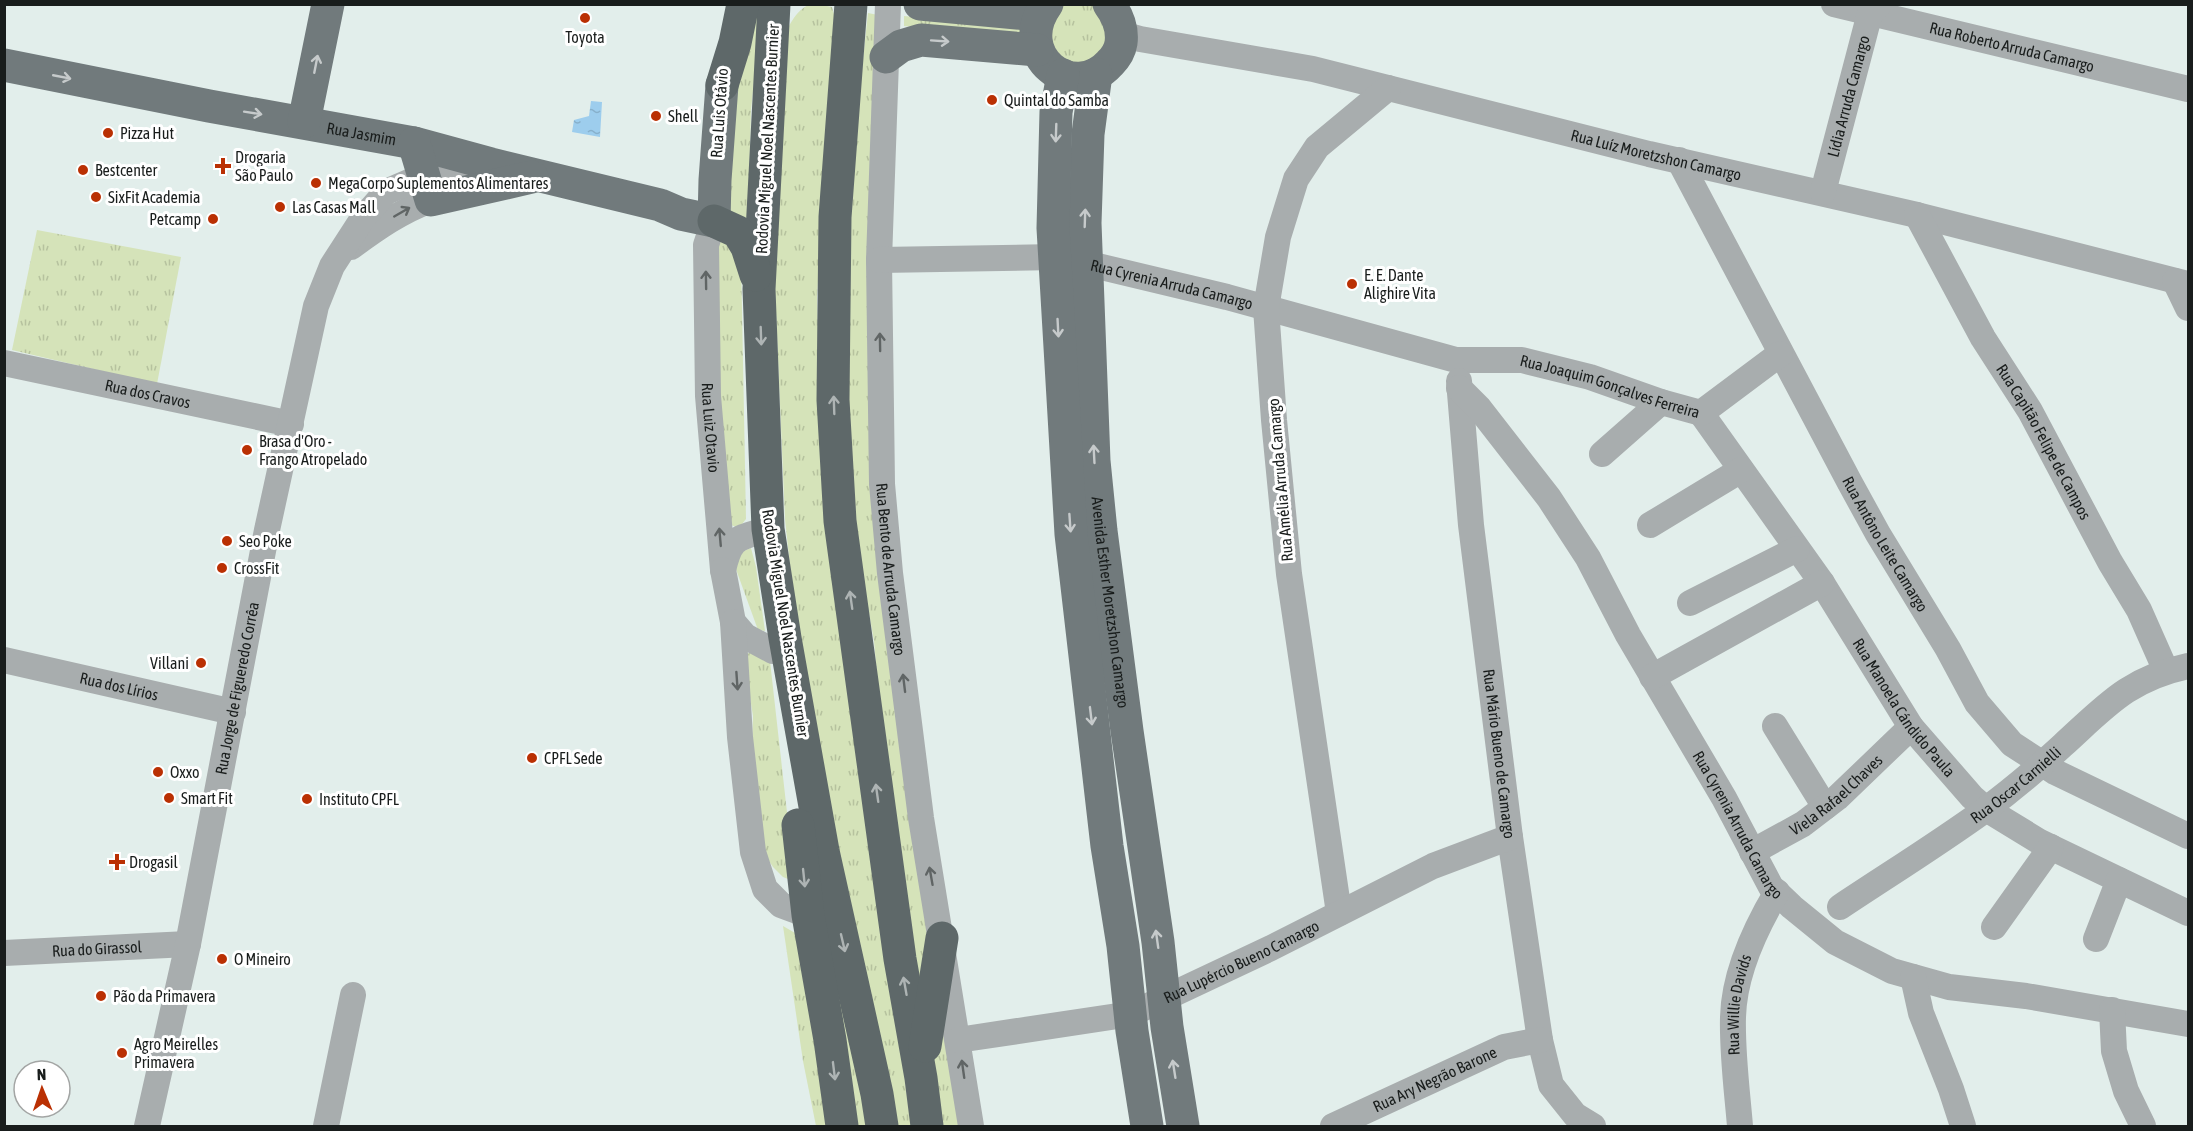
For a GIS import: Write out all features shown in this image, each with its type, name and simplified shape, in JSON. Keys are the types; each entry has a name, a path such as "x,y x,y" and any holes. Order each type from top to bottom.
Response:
{"highway":[{"path":"722,85 735,43 743,4"},
{"name":"Rodovia Miguel Noel Nascentes Burnier","path":"774,4 759,289 768,529 779,644 882,1126"},
{"path":"851,4 834,217 833,400 840,521 900,959 927,1126"},
{"path":"714,221 738,232 747,247 759,289"},
{"path":"779,644 808,915 830,1040 842,1126"},
{"path":"921,1078 942,938"}],"main road":[{"path":"304,122 328,4"},
{"path":"920,4 1043,10 1035,32 1037,50 1043,60 1063,75 1085,78 1096,74 1115,58 1120,46 1115,19"},
{"path":"886,57 901,46 921,40 1037,50"},
{"name":"Rua Jasmim","path":"4,65 208,106 414,143 660,205 681,214 714,221"},
{"name":"Avenida Esther Moretzshon Camargo","path":"1096,74 1088,134 1084,223 1070,260 1066,464 1078,609 1107,846 1147,1126"},
{"name":"Avenida Esther Moretzshon Camargo","path":"1063,75 1056,112 1053,228 1070,260 1101,531 1183,1126"},
{"name":"Rua Luis Otávio","path":"714,221 722,85"},
{"path":"414,143 427,188"},
{"name":"Rua Jorge de Figueredo Corrêa","path":"427,188 540,175"},
{"path":"660,205 695,200 715,180"}],"street":[{"name":"Rua Luis Otávio","path":"722,85 727,4"},
{"name":"Rua Bento de Arruda Camargo","path":"888,4 879,260 882,484 890,573 921,818 971,1126"},
{"name":"Rua Roberto Arruda Camargo","path":"1834,4 1874,9 2188,89"},
{"name":"Lídia Arruda Camargo","path":"1823,192 1874,9"},
{"name":"Rua Luíz Moretzshon Camargo","path":"1115,19 1140,39 1313,69 1679,160 1917,215 2182,283"},
{"name":"Rua Amélia Arruda Camargo","path":"1339,913 1289,574 1266,308 1278,237 1296,179 1317,147 1388,88"},
{"name":"Rua Antôno Leite Camargo","path":"1679,160 1780,354 1878,534 1948,649 1977,703 2012,744 2055,772 2188,836"},
{"name":"Rua Jorge de Figueredo Corrêa","path":"147,1126 188,944 267,530 316,306 328,273 363,218 376,202 395,188 427,188 491,164"},
{"name":"Rua Capitão Felipe de Campos","path":"1917,215 1983,338 2030,411 2110,562 2177,668"},
{"name":"Rua Luiz Otavio","path":"714,221 706,245 708,396 723,570 733,622 740,737 753,852 765,889 781,905 808,915"},
{"name":"Rua Cyrenia Arruda Camargo","path":"879,260 1070,260 1227,297 1456,360"},
{"path":"2182,283 2188,308"},
{"name":"Rua Joaquim Gonçalves Ferreira","path":"1456,360 1522,360 1590,377 1660,402 1701,413 1780,354"},
{"name":"Rua Mário Bueno de Camargo","path":"1456,360 1470,525 1510,837 1540,1040 1551,1085 1575,1115 1593,1126"},
{"name":"Rua dos Cravos","path":"4,363 291,424"},
{"name":"Rua Cyrenia Arruda Camargo","path":"1459,388 1479,408 1549,498 1588,558 1652,677 1724,798 1771,887 1792,907 1835,942 1892,971 1949,987 2112,1010 2188,1024"},
{"path":"1602,454 1660,402"},
{"name":"Rua Manoela Cándido Paula","path":"1701,413 1821,583 1911,727 1986,809 2051,848 2188,913"},
{"path":"1650,525 1741,470"},
{"path":"723,570 728,548 733,543 768,529"},
{"path":"1690,603 1797,549"},
{"path":"1652,677 1821,583"},
{"path":"733,622 745,636 779,644"},
{"name":"Rua dos Lírios","path":"4,660 233,711"},
{"name":"Rua Oscar Carnielli","path":"1840,907 1986,809 2063,746 2091,717 2130,687 2177,668"},
{"path":"1775,726 1825,807"},
{"name":"Viela Rafael Chaves","path":"1752,852 1803,824 1838,798 1911,727"},
{"name":"Rua Lupércio Bueno Camargo","path":"958,1040 1131,1014 1271,948 1433,866 1510,837"},
{"path":"1994,927 2051,848"},
{"path":"2096,939 2119,880"},
{"name":"Rua Willie Davids","path":"1740,1126 1733,1015 1741,968 1762,917 1777,892"},
{"name":"Rua do Girassol","path":"4,953 188,944"},
{"path":"1913,977 1921,1013 1963,1126"},
{"path":"326,1126 353,995"},
{"path":"2112,1010 2114,1051 2126,1091 2143,1126"},
{"name":"Rua Ary Negrão Barone","path":"1333,1126 1504,1047 1540,1040"}],"green space":[{"path":"810,4 832,7 835,18 817,297 822,443 911,1126 897,1126 802,679 785,519 773,243 782,41 796,15"},
{"path":"1060,4 1096,5 1111,43 1088,66 1057,61 1046,22"},
{"path":"762,5 751,110 748,225 723,207 736,56"},
{"path":"868,13 878,15 870,375 932,934 921,1007 890,819 874,641 857,546 844,382 850,180"},
{"path":"904,16 1031,28 1031,39 904,26"},
{"path":"37,230 181,257 157,384 12,350"},
{"path":"723,236 741,257 746,519 739,528 723,522 714,250"},
{"path":"751,548 765,631 758,630 733,561 741,552"},
{"path":"757,652 770,661 789,830 798,883 783,877 759,846 751,777 753,716 743,654"},
{"path":"783,926 802,937 833,1126 816,1126 803,1061"},
{"path":"832,949 872,1126 849,1126"},
{"path":"933,1027 949,1035 966,1126 941,1126 930,1065"}],"water":[{"path":"591,101 602,102 600,137 572,132 574,120 589,116"}],"place":[{"name":"Toyota","path":"585,18"},
{"name":"Quintal do Samba","path":"992,100"},
{"name":"Shell","path":"656,116"},
{"name":"Pizza Hut","path":"108,133"},
{"name":"Drogaria São Paulo","path":"223,166"},
{"name":"Bestcenter","path":"83,170"},
{"name":"MegaCorpo Suplementos Alimentares","path":"316,183"},
{"name":"SixFit Academia","path":"96,197"},
{"name":"Las Casas Mall","path":"280,207"},
{"name":"Petcamp","path":"213,219"},
{"name":"E. E. Dante Alighire Vita","path":"1352,284"},
{"name":"Brasa d'Oro - Frango Atropelado","path":"247,450"},
{"name":"Seo Poke","path":"227,541"},
{"name":"CrossFit","path":"222,568"},
{"name":"Villani","path":"201,663"},
{"name":"CPFL Sede","path":"532,758"},
{"name":"Oxxo","path":"158,772"},
{"name":"Smart Fit","path":"169,798"},
{"name":"Instituto CPFL","path":"307,799"},
{"name":"Drogasil","path":"117,862"},
{"name":"O Mineiro","path":"222,959"},
{"name":"Pão da Primavera","path":"101,996"},
{"name":"Agro Meirelles Primavera","path":"122,1053"}]}
